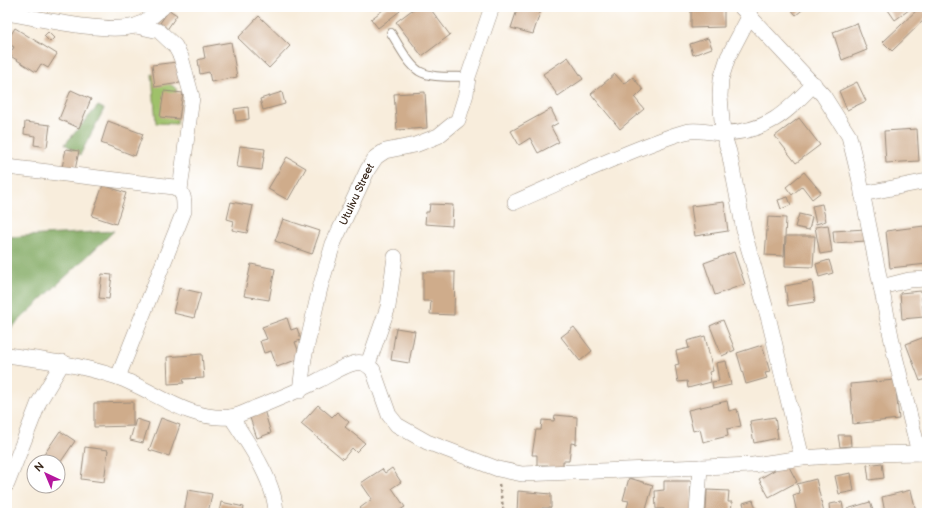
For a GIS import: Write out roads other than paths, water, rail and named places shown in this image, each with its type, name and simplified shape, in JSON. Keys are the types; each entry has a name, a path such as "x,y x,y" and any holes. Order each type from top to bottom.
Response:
{"street":[{"path":"136,26 163,7"},
{"name":"Utulivu Street","path":"300,390 304,358 326,266 333,244 368,169 376,157 385,151 415,145 438,136 448,130 458,120 466,94 468,77 492,7"},
{"path":"7,355 64,362 118,378 193,412 211,416 231,417 300,390 356,362 368,364 373,370 389,415 397,425 427,442 498,469 522,474 753,465 802,458 923,453 906,405 849,136 836,113 814,84 746,11 721,79 720,96 723,133 729,152 745,236 769,320 802,458"},
{"path":"7,13 81,25 118,28 136,26 159,31 175,46 181,57 192,96 180,190"},
{"path":"515,202 629,152 665,138 689,131 723,133 761,127 775,121 790,109 814,84"},
{"path":"7,167 174,187 180,190 184,196 184,211 118,378"},
{"path":"862,194 927,181"},
{"path":"368,364 388,307 395,258"},
{"path":"881,287 909,280 927,279"},
{"path":"7,484 39,402 64,362"},
{"path":"231,417 254,453 276,501 276,513"},
{"path":"697,513 700,467"}],"lane":[{"path":"391,33 418,71 432,75 468,77"}]}
